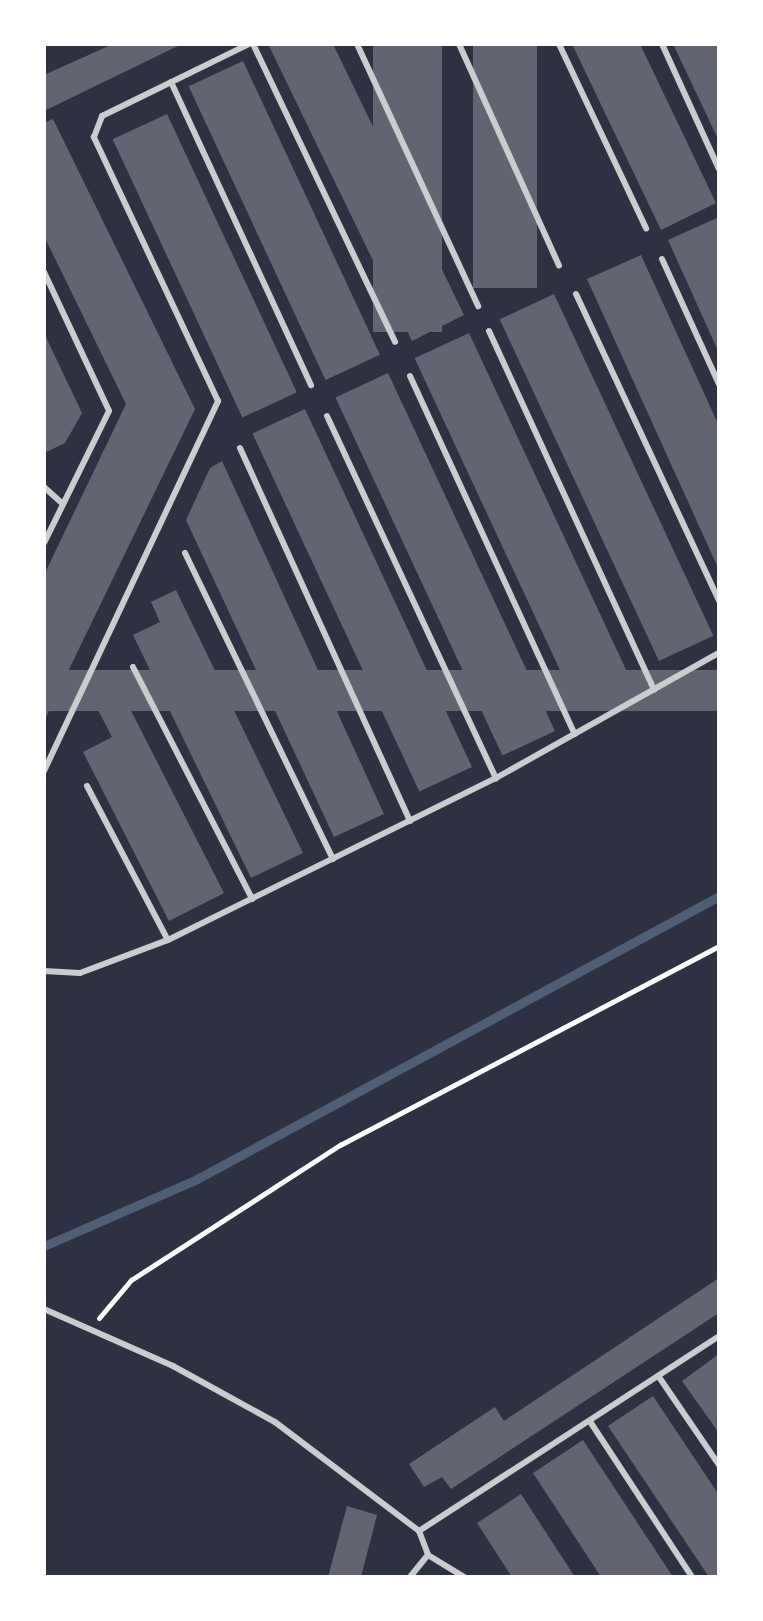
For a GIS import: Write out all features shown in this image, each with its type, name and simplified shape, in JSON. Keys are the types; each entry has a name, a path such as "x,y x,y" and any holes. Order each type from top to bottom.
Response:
{"lane":[{"path":"44,771 218,401 94,137 102,116 251,44 395,342"},
{"path":"357,44 478,306"},
{"path":"459,44 559,265"},
{"path":"559,44 646,228"},
{"path":"662,44 719,169"},
{"path":"171,82 311,385"},
{"path":"662,259 719,384"},
{"path":"44,272 109,411 44,543"},
{"path":"576,294 719,600"},
{"path":"489,331 654,690"},
{"path":"410,376 575,734"},
{"path":"327,416 496,778"},
{"path":"240,448 410,821"},
{"path":"44,487 63,504"},
{"path":"185,553 333,859"},
{"path":"44,971 80,973 168,940 496,778 719,653"},
{"path":"133,667 252,899"},
{"path":"87,786 168,940"},
{"path":"44,1309 91,1328 275,1422 419,1531 428,1555 464,1577"},
{"path":"419,1531 591,1423 719,1336"},
{"path":"659,1377 719,1465"},
{"path":"591,1423 692,1577"},
{"path":"410,1577 428,1555"}],"path":[{"path":"91,1328 131,1280 340,1145 719,946"}],"building":[{"path":"113,44 182,44 44,111 44,75"},
{"path":"333,44 464,315 412,341 269,46"},
{"path":"373,44 442,44 442,332 373,332"},
{"path":"473,44 537,44 537,288 473,288"},
{"path":"572,44 640,44 716,203 661,230"},
{"path":"673,44 719,44 719,141"},
{"path":"243,61 380,355 326,380 189,86"},
{"path":"167,114 297,392 242,418 113,139"},
{"path":"53,119 195,409 44,721 44,575 126,404 44,236 44,123"},
{"path":"719,217 719,353 668,240"},
{"path":"641,255 719,426 719,570 587,279"},
{"path":"554,294 713,636 659,661 500,319"},
{"path":"44,333 82,413 65,443 44,453"},
{"path":"469,333 629,676 574,701 415,358"},
{"path":"388,373 555,731 502,756 335,398"},
{"path":"305,409 472,767 419,792 252,434"},
{"path":"222,461 384,814 334,837 186,520 210,468"},
{"path":"176,590 303,853 251,878 133,635 160,622 151,602"},
{"path":"44,670 719,670 719,711 44,711"},
{"path":"124,697 224,893 169,921 83,752 112,737 98,710"},
{"path":"719,1278 719,1313 451,1489 442,1477 424,1487 409,1464 495,1407 504,1421"},
{"path":"719,1354 719,1433 682,1381"},
{"path":"653,1396 719,1495 719,1577 709,1577 608,1426"},
{"path":"583,1440 673,1577 601,1577 533,1473"},
{"path":"521,1494 575,1577 512,1577 477,1523"},
{"path":"347,1506 377,1515 361,1577 328,1577"}],"waterway":[{"path":"44,1246 197,1179 719,896"}]}
